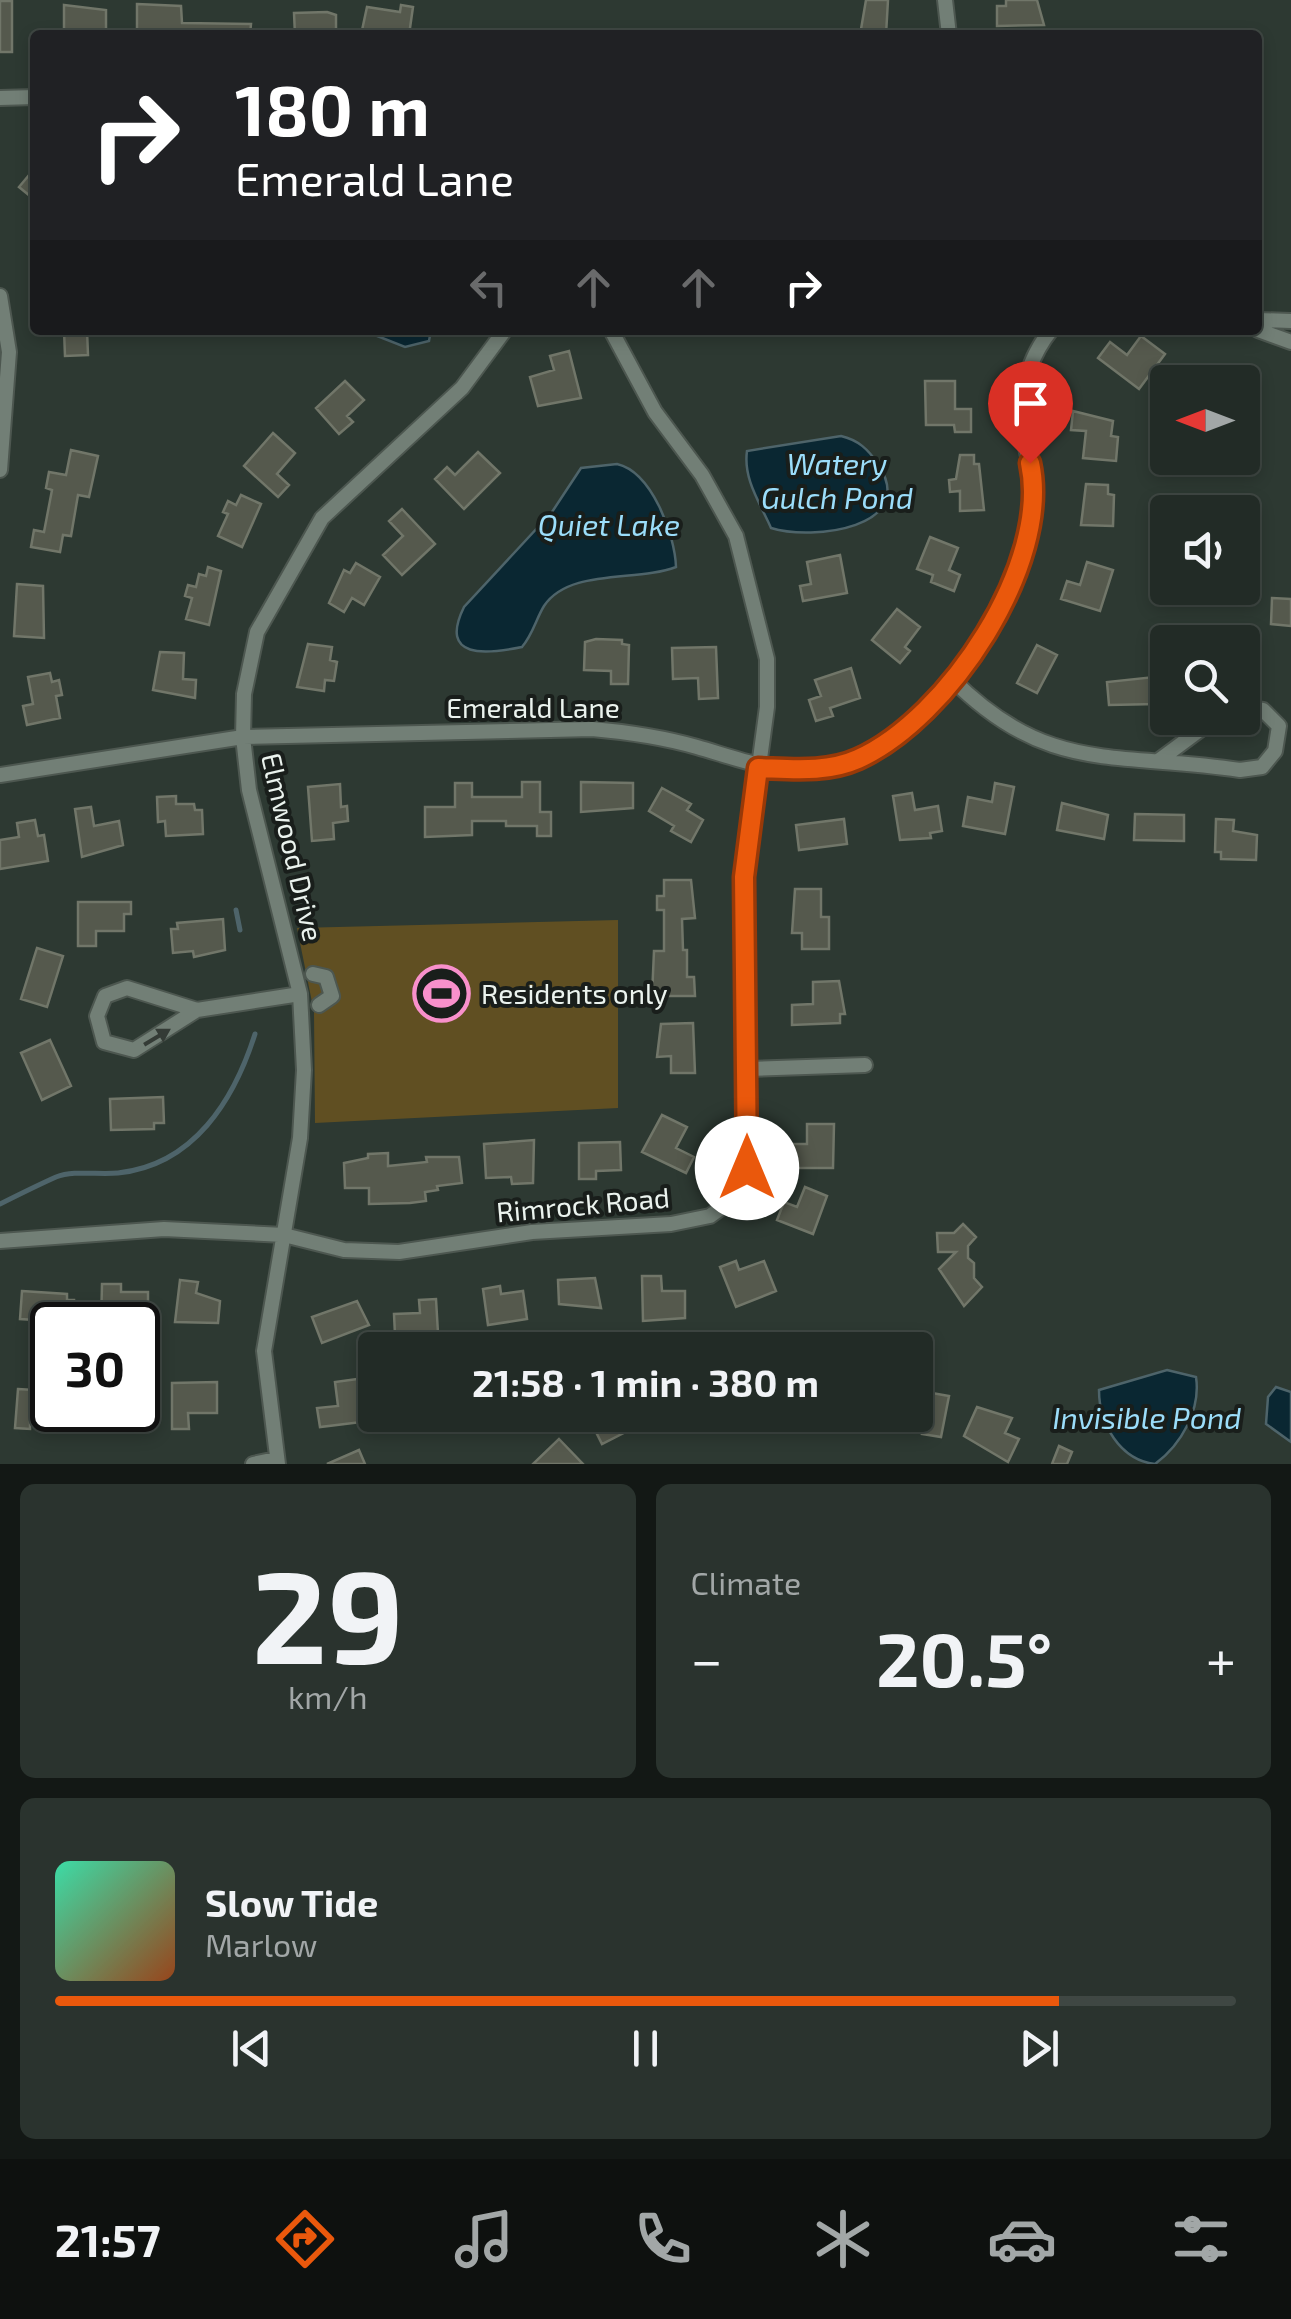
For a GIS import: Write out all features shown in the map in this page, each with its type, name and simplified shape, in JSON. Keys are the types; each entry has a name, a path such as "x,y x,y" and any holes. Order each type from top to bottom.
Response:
{"street":[{"path":"944,0 947,30"},
{"path":"0,98 30,98"},
{"path":"0,296 9,352 0,470"},
{"path":"1262,320 1291,321"},
{"path":"1262,331 1291,342"},
{"name":"Elmwood Drive","path":"277,1461 264,1351 300,1138 304,1070 300,994 249,790 242,737 244,694 257,632 322,518 462,388 502,335"},
{"name":"Rimrock Road","path":"0,1241 164,1229 284,1235 344,1250 398,1252 532,1232 671,1224 710,1216 736,1197 747,1168 744,877 767,707 767,660 736,536 702,476 655,412 614,335"},
{"name":"Emerald Lane","path":"0,774 242,737 592,729 680,743 758,768 812,770 854,761 894,740 950,678 1003,609 1026,552 1036,491 1023,434 1022,390 1036,348 1046,335"},
{"path":"950,678 981,708 1031,740 1086,756 1240,770 1262,767 1274,752 1279,726 1260,709"},
{"path":"1158,762 1194,735"},
{"path":"313,974 326,978 332,989 332,996 318,1005"},
{"path":"196,1010 128,988 105,996 97,1016 104,1042 134,1050 196,1010 300,994"},
{"path":"746,1069 865,1065"},
{"path":"253,1464 277,1461"}],"shaded area":[{"path":"618,920 618,1108 315,1123 314,1012 297,928"}],"water":[{"path":"375,335 430,335 429,341 405,347"},
{"name":"Watery Gulch Pond","path":"841,436 862,446 878,464 887,486 885,503 873,516 856,525 834,530 789,532 771,528 750,481 747,451"},
{"name":"Quiet Lake","path":"617,464 630,469 651,492 666,522 676,567 570,586 544,606 522,647 481,651 462,645 457,637 464,607 552,512 581,468"},
{"name":"Invisible Pond","path":"1167,1370 1196,1377 1197,1389 1192,1414 1181,1437 1155,1464 1131,1456 1114,1438 1103,1415 1099,1390"},
{"path":"1276,1387 1291,1392 1291,1442 1266,1424 1268,1397"}],"building":[{"path":"866,0 888,0 886,30 861,30"},
{"path":"1006,0 1037,0 1044,25 997,26 997,6 1006,6"},
{"path":"0,1 12,1 12,52 0,52"},
{"path":"137,4 181,6 182,23 251,24 250,30 137,30"},
{"path":"64,5 106,10 106,30 64,30"},
{"path":"401,5 413,7 410,30 362,30 367,7 400,12"},
{"path":"294,13 336,15 336,30 295,30"},
{"path":"30,174 30,196 19,187"},
{"path":"64,335 87,335 88,355 65,356"},
{"path":"1141,336 1165,354 1157,365 1150,365 1150,374 1139,389 1098,358 1110,342 1127,355"},
{"path":"569,351 581,398 538,406 530,377 554,370 550,356"},
{"path":"345,381 364,400 347,416 353,422 339,434 316,408"},
{"path":"925,381 955,381 955,409 971,409 971,432 955,432 954,425 926,425"},
{"path":"1073,411 1113,421 1111,436 1118,437 1116,461 1083,458 1086,431 1071,430"},
{"path":"273,433 295,453 277,474 289,485 278,497 244,466"},
{"path":"71,450 98,456 89,497 78,495 71,536 63,535 60,552 31,547 34,530 44,532 52,490 46,488 49,472 66,475"},
{"path":"478,452 500,473 464,509 435,479 447,467 455,475"},
{"path":"960,455 974,455 974,464 979,464 984,510 960,511 960,491 950,492 949,480 956,479"},
{"path":"1086,484 1108,485 1108,494 1114,495 1113,526 1081,525"},
{"path":"241,495 261,504 242,547 218,536 228,514 223,512 228,501 236,505"},
{"path":"402,509 435,544 402,575 383,555 403,536 389,521"},
{"path":"930,537 958,548 949,570 960,575 954,591 931,582 933,575 917,569"},
{"path":"840,555 847,593 803,601 800,586 811,584 807,562"},
{"path":"1087,562 1113,570 1100,611 1061,599 1067,581 1080,585"},
{"path":"356,563 380,577 364,605 352,598 344,612 329,603 344,570 350,573"},
{"path":"208,567 221,571 209,625 186,619 192,598 185,596 188,585 196,587 199,574 206,576"},
{"path":"17,584 43,586 44,638 14,636"},
{"path":"1272,598 1291,599 1291,626 1271,624"},
{"path":"897,609 920,627 905,647 910,651 900,663 872,640"},
{"path":"622,640 622,644 629,645 628,684 611,684 611,671 584,670 585,642"},
{"path":"308,644 332,647 330,660 337,662 334,681 325,680 324,691 297,687"},
{"path":"1037,645 1057,655 1037,693 1017,683"},
{"path":"716,647 718,698 699,699 698,678 673,679 672,648"},
{"path":"160,652 184,653 183,679 196,680 195,698 153,690"},
{"path":"851,668 860,698 830,708 833,716 816,721 809,700 821,696 815,680"},
{"path":"50,673 52,682 59,680 62,695 56,696 60,718 27,725 23,706 33,704 28,677"},
{"path":"1150,677 1150,704 1109,705 1107,682"},
{"path":"522,782 540,782 540,812 551,812 551,836 537,836 537,826 472,821 472,835 425,837 425,807 455,807 455,783 472,783 472,797 522,797"},
{"path":"581,782 633,783 633,808 581,812"},
{"path":"995,783 1014,787 1005,834 963,826 968,797 992,802"},
{"path":"340,784 341,807 347,806 348,821 333,823 334,839 312,841 308,787"},
{"path":"662,788 691,804 687,810 703,820 691,842 671,831 674,826 649,811"},
{"path":"912,793 915,810 938,806 942,831 930,833 931,838 900,840 893,796"},
{"path":"176,796 176,804 194,804 195,810 202,810 203,834 166,836 165,821 158,822 157,797"},
{"path":"1062,803 1108,815 1104,839 1057,830"},
{"path":"91,807 94,826 119,821 123,845 82,857 75,809"},
{"path":"1135,814 1184,815 1184,841 1134,840"},
{"path":"844,819 847,844 799,850 796,825"},
{"path":"1216,819 1234,820 1233,831 1257,835 1256,860 1221,859 1221,852 1215,852"},
{"path":"35,820 38,836 44,835 48,861 0,869 0,840 19,837 17,823"},
{"path":"664,880 691,880 695,918 682,919 683,950 687,950 687,977 694,977 695,996 652,996 654,951 664,951 664,910 657,910 657,896 664,896"},
{"path":"795,889 821,889 821,917 829,917 829,949 802,949 802,933 792,933"},
{"path":"78,902 131,902 131,914 124,914 124,931 96,931 96,946 78,946"},
{"path":"223,919 225,950 194,957 193,951 173,953 171,929 178,929 177,923"},
{"path":"37,948 63,956 47,1007 21,999"},
{"path":"839,981 845,1014 840,1014 840,1023 792,1025 792,1005 813,1004 813,982"},
{"path":"693,1023 695,1073 671,1073 671,1056 657,1057 661,1024"},
{"path":"50,1040 71,1086 42,1100 21,1053"},
{"path":"163,1097 164,1123 154,1123 154,1129 111,1130 110,1099"},
{"path":"662,1115 687,1127 676,1148 694,1157 686,1173 642,1152"},
{"path":"807,1124 834,1124 833,1168 793,1168 793,1144 807,1144"},
{"path":"534,1140 533,1183 512,1184 511,1177 486,1178 484,1144"},
{"path":"620,1142 621,1170 596,1171 596,1179 579,1179 579,1143"},
{"path":"388,1153 388,1166 427,1162 426,1157 459,1157 462,1183 437,1186 438,1190 425,1192 426,1201 410,1203 369,1204 369,1188 345,1188 344,1163 368,1158 368,1154"},
{"path":"805,1187 827,1196 813,1234 777,1220 784,1202 797,1207"},
{"path":"963,1224 976,1237 968,1246 968,1258 974,1263 974,1278 982,1287 964,1306 939,1269 956,1252 938,1252 937,1233 954,1233"},
{"path":"736,1261 739,1270 764,1261 776,1291 736,1307 720,1267"},
{"path":"642,1276 661,1276 662,1291 685,1291 685,1318 643,1321"},
{"path":"595,1278 601,1308 559,1304 558,1280"},
{"path":"180,1280 198,1282 196,1293 220,1301 218,1323 175,1322"},
{"path":"102,1284 121,1284 121,1292 148,1292 148,1302 102,1302"},
{"path":"500,1286 501,1294 523,1291 527,1319 488,1325 483,1289"},
{"path":"22,1291 67,1294 67,1300 74,1300 30,1302 30,1320 20,1319"},
{"path":"436,1299 438,1332 395,1332 394,1314 420,1313 419,1300"},
{"path":"357,1301 369,1325 322,1343 312,1317"},
{"path":"358,1379 358,1422 320,1427 317,1408 338,1406 335,1382"},
{"path":"217,1382 217,1413 188,1413 189,1429 172,1429 172,1383"},
{"path":"18,1389 30,1390 30,1429 15,1428"},
{"path":"933,1393 949,1396 941,1437 922,1434 933,1432"},
{"path":"977,1407 1012,1418 1005,1433 1019,1439 1008,1462 964,1436"},
{"path":"596,1432 626,1432 602,1444"},
{"path":"559,1439 583,1464 533,1464"},
{"path":"1059,1446 1072,1452 1067,1464 1052,1464"},
{"path":"359,1450 365,1464 327,1464"}],"waterway":[{"path":"236,910 240,930"},
{"path":"0,1204 63,1175 118,1173 169,1157 189,1143 222,1105 255,1034"}],"place":[{"name":"Residents only","path":"442,994"}],"route":[{"path":"747,1168 744,877 758,768 812,770 854,761 894,740 950,678 1003,609 1026,552 1036,491 1030,463"}]}
